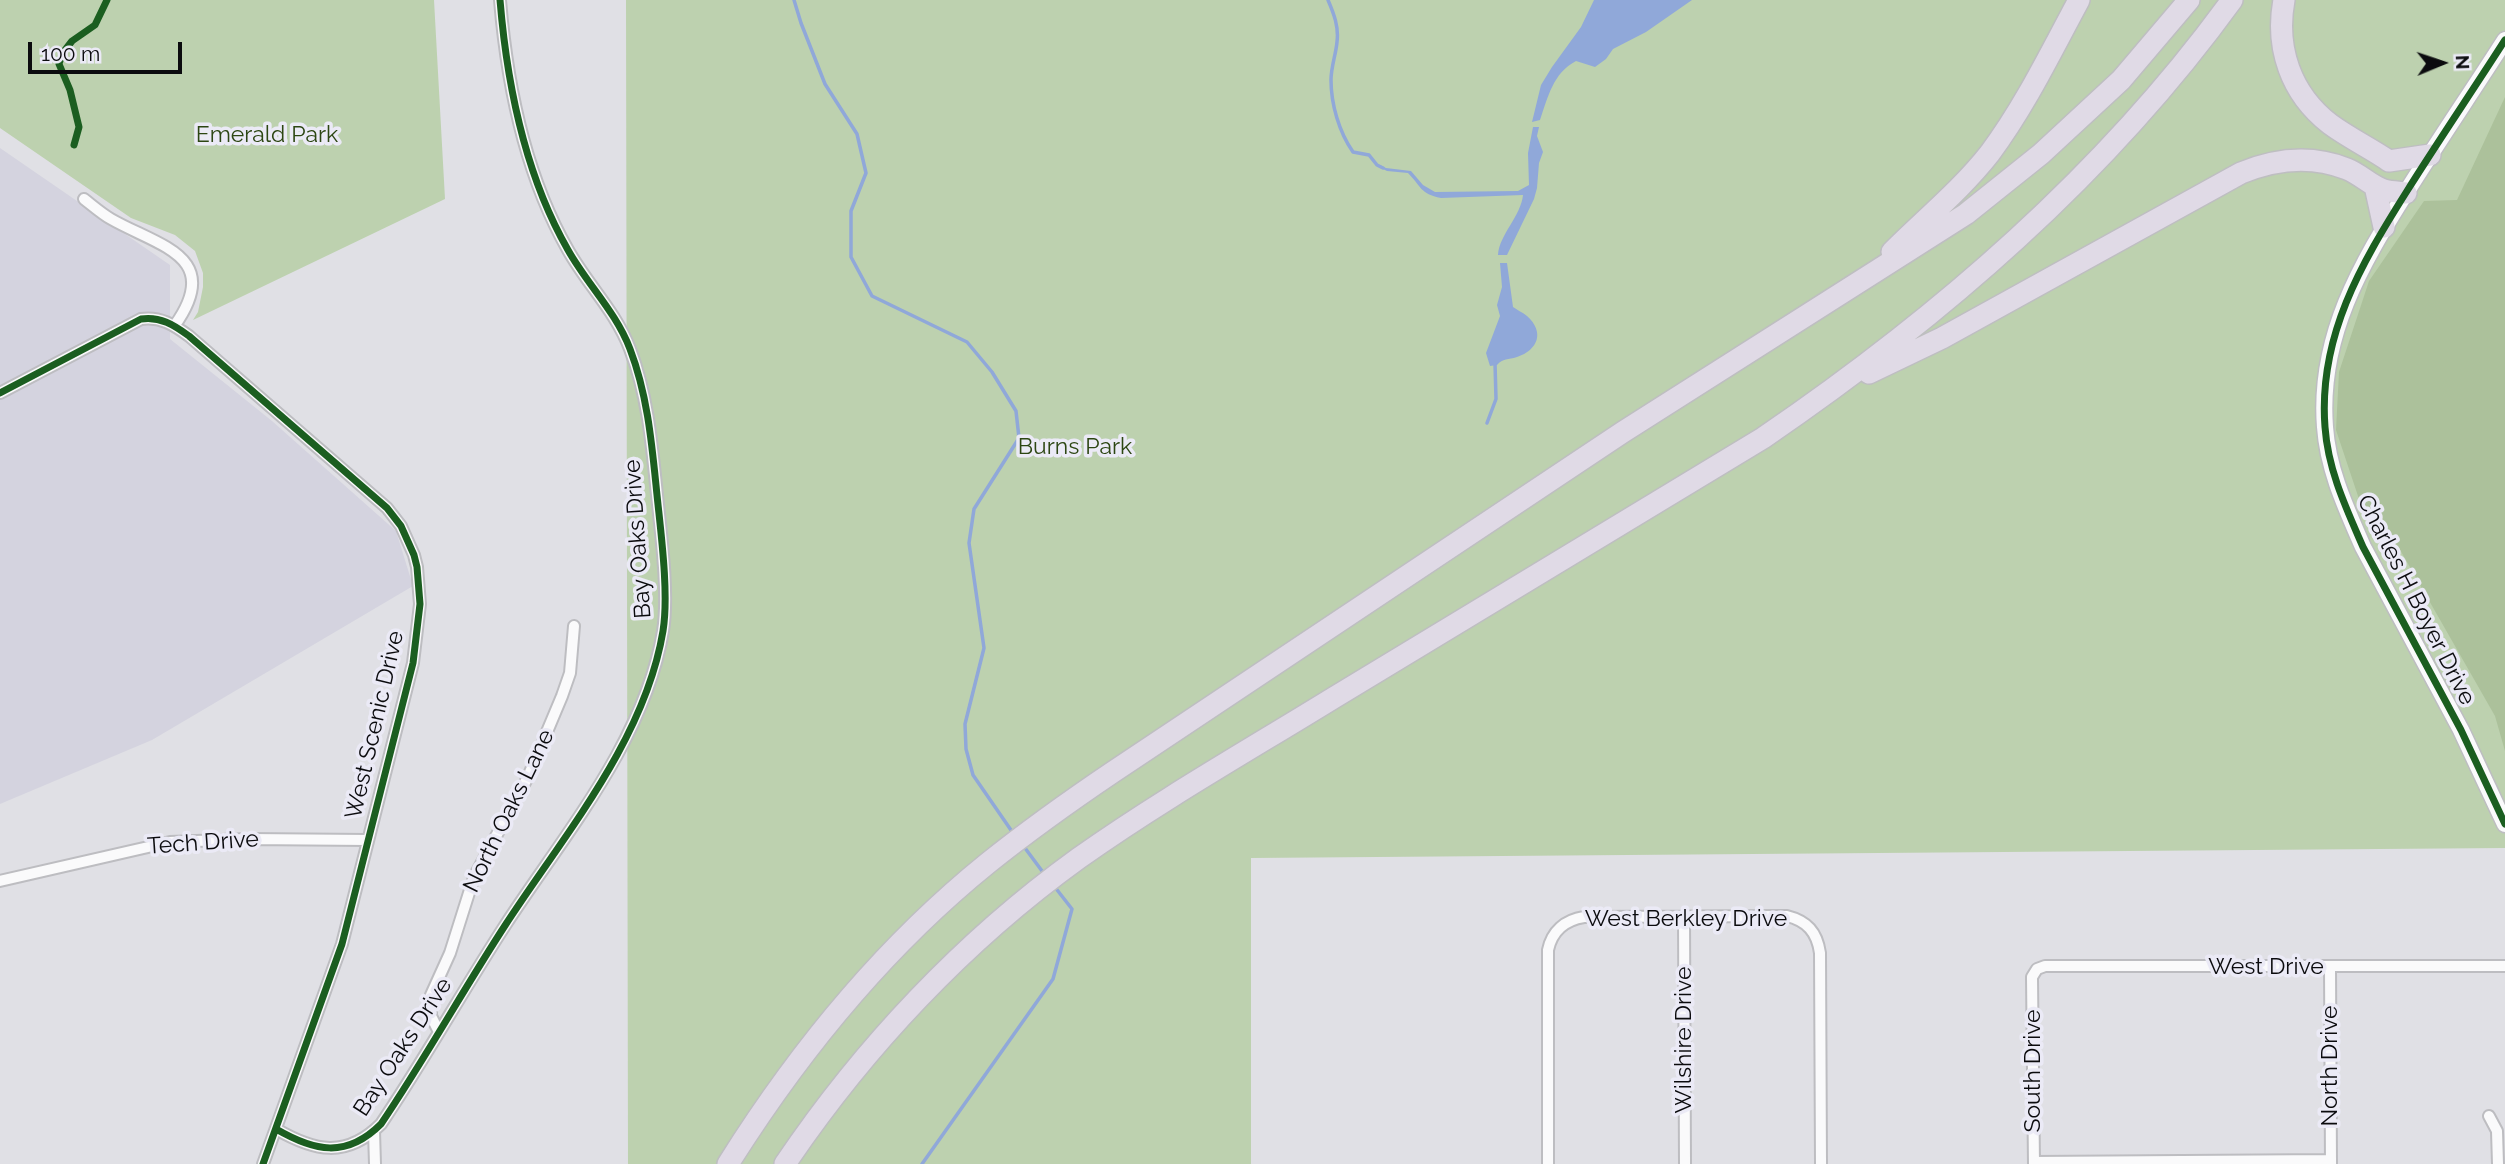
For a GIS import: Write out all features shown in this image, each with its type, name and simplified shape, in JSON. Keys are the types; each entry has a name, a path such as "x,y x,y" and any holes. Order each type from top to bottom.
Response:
{"highway":[{"path":"1867,277 1954,193 1989,153 2027,96 2079,0"},
{"path":"728,1164 764,1108 830,1020 887,956 987,864 1047,818 1623,432 1966,214 2041,154 2121,80 2189,0"},
{"path":"785,1164 828,1104 895,1024 988,930 1019,905 1120,830 1763,438 1829,393 1970,281 2072,186 2124,131 2232,0"},
{"path":"1829,393 1942,338 2255,167 2287,161 2312,161 2346,169 2387,191 2409,187 2389,162 2332,125 2299,91 2287,65 2283,47 2281,32 2284,0"},
{"path":"2389,162 2430,155"},
{"path":"2375,186 2384,227"}],"street":[{"name":"Bay Oaks Drive","path":"276,1129 302,1144 326,1148 348,1145 374,1131 397,1100 506,924 606,774 653,671 665,615 660,527 649,426 640,381 625,337 569,252 536,178 518,116 500,0"},
{"name":"Charles H Boyer Drive","path":"2505,40 2384,227 2350,290 2331,345 2324,401 2329,457 2338,487 2363,547 2467,742 2505,824"},
{"path":"0,393 141,319 161,320 175,325 186,310 190,297 190,274 184,260 164,244 109,218 84,200"},
{"name":"West Scenic Drive","path":"175,325 387,508 401,526 414,555 420,604 413,663 351,912 332,977 263,1164"},
{"name":"North Oaks Lane","path":"439,1032 431,1016 432,995 450,953 474,877 528,778 562,696 569,673 574,626"},
{"name":"Tech Drive","path":"0,881 170,842 226,839 368,840"},
{"name":"West Berkley Drive","path":"1548,1164 1548,950 1553,935 1567,922 1584,917 1684,916 1787,916 1805,923 1814,932 1820,953 1821,1164"},
{"name":"Wilshire Drive","path":"1684,916 1685,1164"},
{"name":"West Drive","path":"2032,977 2037,969 2058,965 2505,966"},
{"name":"North Drive","path":"2330,967 2331,1162"},
{"name":"South Drive","path":"2032,977 2034,1163"},
{"path":"2489,1116 2497,1131 2498,1164"},
{"name":"Bay Oaks Drive","path":"374,1131 375,1164"},
{"path":"2034,1163 2331,1162"}],"shaded area":[{"path":"0,148 170,265 170,339 272,421 396,531 413,586 152,740 0,804"}],"green space":[{"name":"Emerald Park","path":"0,0 434,0 445,199 193,320 198,312 203,287 203,273 195,251 175,235 131,218 0,128"},
{"name":"Burns Park","path":"626,0 2505,0 2505,848 1251,858 1251,1164 628,1164"},
{"path":"2505,97 2505,751 2495,716 2399,548 2360,502 2336,430 2339,372 2369,281 2424,201 2457,200"}],"water":[{"path":"1594,0 1692,0 1646,32 1613,49 1606,59 1595,67 1576,61 1568,66 1552,86 1540,120 1532,122 1541,85 1581,27"},
{"path":"1533,127 1539,127 1537,136 1543,152 1539,163 1537,188 1507,255 1498,255 1499,248 1523,195 1441,198 1425,192 1408,173 1387,171 1379,167 1380,165 1411,171 1423,185 1435,192 1518,191 1529,185 1528,153"},
{"path":"1500,263 1507,263 1513,307 1533,322 1537,340 1524,354 1490,366 1486,353 1500,316 1497,305 1502,287"}],"waterway":[{"path":"794,0 825,84 857,134 866,173 851,211 851,257 872,296 967,342 992,372 1016,411 1019,438 974,509 969,543 984,648 965,724 966,749 973,775 1013,833"},
{"path":"1328,0 1337,31 1331,80 1337,118 1353,152 1369,155 1383,168"},
{"path":"1487,423 1496,399 1495,363"},
{"path":"1022,844 1045,875"},
{"path":"922,1164 1053,979 1072,909 1054,886"}],"cycle path":[{"path":"74,145 79,127 70,90 59,64 62,54 72,41 95,25 107,0"},
{"path":"276,1129 304,1142 330,1148 355,1143 381,1124 490,949 600,785 639,710 663,631 665,582 662,545 651,440 641,385 624,336 568,250 540,191 520,129 513,97 500,0"},
{"path":"2505,40 2407,191 2359,274 2336,332 2328,362 2325,394 2325,427 2330,458 2350,518 2461,730 2505,824"},
{"path":"0,393 141,319 166,322 189,336 387,508 401,526 414,555 420,604 413,663 342,944 263,1164"}]}
